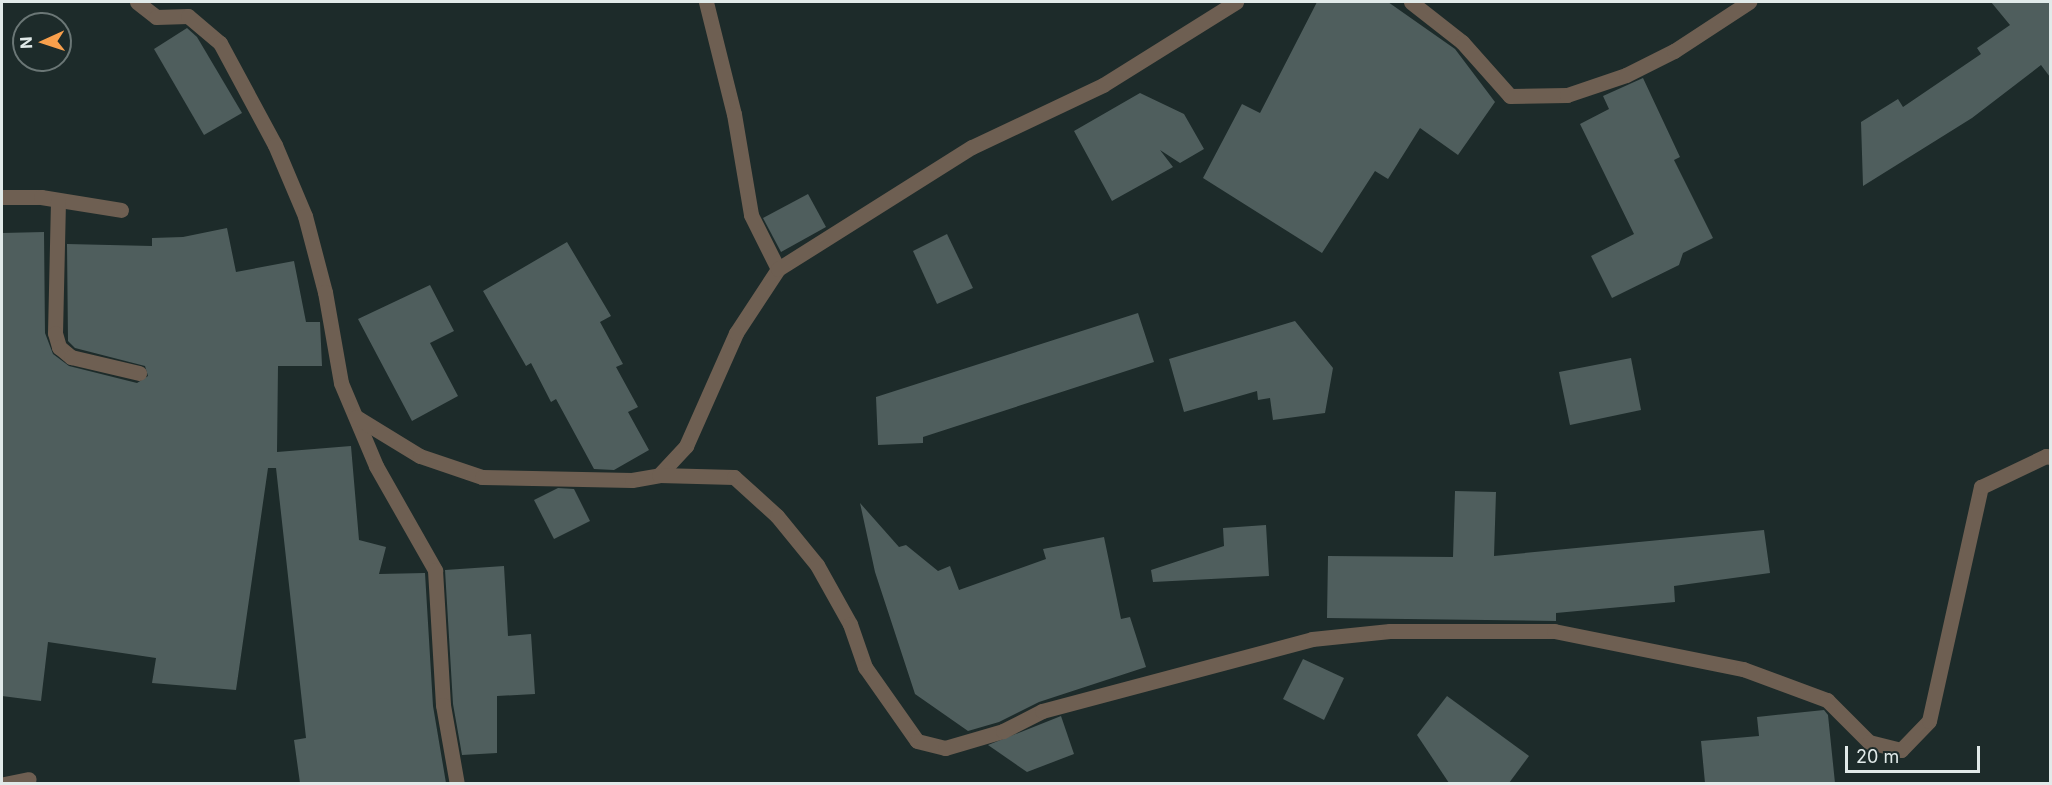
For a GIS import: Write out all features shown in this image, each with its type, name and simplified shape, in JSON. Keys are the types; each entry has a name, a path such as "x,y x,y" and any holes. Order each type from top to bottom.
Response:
{"street":[{"path":"137,2 156,17 188,16 220,43 243,81 305,216 325,292 341,383 376,466 435,570 443,705 457,783"},
{"path":"706,2 734,114 751,215 778,268"},
{"path":"659,475 686,446 736,333 778,268 972,147 1103,86 1236,2"},
{"path":"1411,2 1462,42 1510,96 1567,95 1626,75 1674,51 1749,2"},
{"path":"2,197 58,201 121,210"},
{"path":"58,201 56,333 59,348 71,357 139,373"},
{"path":"356,417 420,456 482,477 632,480 659,475 734,477 777,516 817,565 850,624 866,667 917,741 945,748 1003,731 1042,711 1312,639 1402,631 1554,631 1743,669 1827,700 1869,742 1901,750 1929,721 1981,487 2046,456 2050,457"},
{"path":"4,783 29,779"}],"building":[{"path":"1317,2 1388,2 1455,49 1495,102 1458,155 1420,128 1388,179 1375,171 1322,253 1203,178 1242,104 1260,113"},
{"path":"1991,2 2050,2 2050,77 2041,65 1972,118 1863,186 1861,122 1898,99 1903,107 1981,54 1977,48 2010,25"},
{"path":"187,28 197,37 242,113 204,135 154,49"},
{"path":"1643,78 1680,157 1674,160 1713,238 1683,253 1679,265 1612,298 1591,256 1634,234 1580,124 1609,109 1603,96"},
{"path":"1140,93 1184,114 1204,149 1180,163 1160,150 1173,167 1112,201 1074,131"},
{"path":"808,194 826,227 781,252 763,218"},
{"path":"227,228 236,272 294,261 306,322 320,322 322,366 278,366 277,452 351,446 359,540 386,547 379,574 425,573 433,706 446,783 300,783 294,740 306,738 276,468 268,468 236,690 152,683 156,658 48,642 41,701 2,696 2,233 44,232 45,333 53,354 69,366 137,383 148,376 145,366 75,348 68,341 67,244 152,246 152,238 183,237"},
{"path":"947,234 973,288 937,304 913,251"},
{"path":"567,242 611,316 600,322 623,364 616,367 638,407 628,412 649,450 614,470 594,469 556,399 551,402 531,363 526,366 483,291"},
{"path":"430,285 454,331 430,343 458,396 412,421 358,319"},
{"path":"1138,313 1154,362 923,437 923,443 878,445 876,397"},
{"path":"1295,321 1333,368 1325,413 1273,420 1270,398 1258,400 1257,391 1184,412 1169,359"},
{"path":"1631,358 1641,410 1570,425 1559,372"},
{"path":"558,488 574,489 590,521 554,539 534,500"},
{"path":"1455,491 1496,492 1494,556 1764,530 1770,573 1674,586 1675,602 1556,613 1556,621 1327,618 1328,556 1453,557"},
{"path":"860,503 899,547 906,545 938,571 950,566 959,590 1046,559 1043,549 1104,537 1121,619 1130,617 1146,667 1039,702 999,722 968,731 915,694 875,572"},
{"path":"1266,525 1269,576 1153,582 1151,570 1224,546 1223,528"},
{"path":"504,566 508,636 531,634 535,694 497,696 497,753 462,755 453,704 445,570"},
{"path":"1303,659 1344,678 1324,720 1283,699"},
{"path":"1447,696 1529,756 1509,783 1449,783 1417,735"},
{"path":"1824,710 1828,715 1835,783 1705,783 1701,741 1759,736 1757,717"},
{"path":"1061,716 1074,754 1027,772 988,745"}]}
